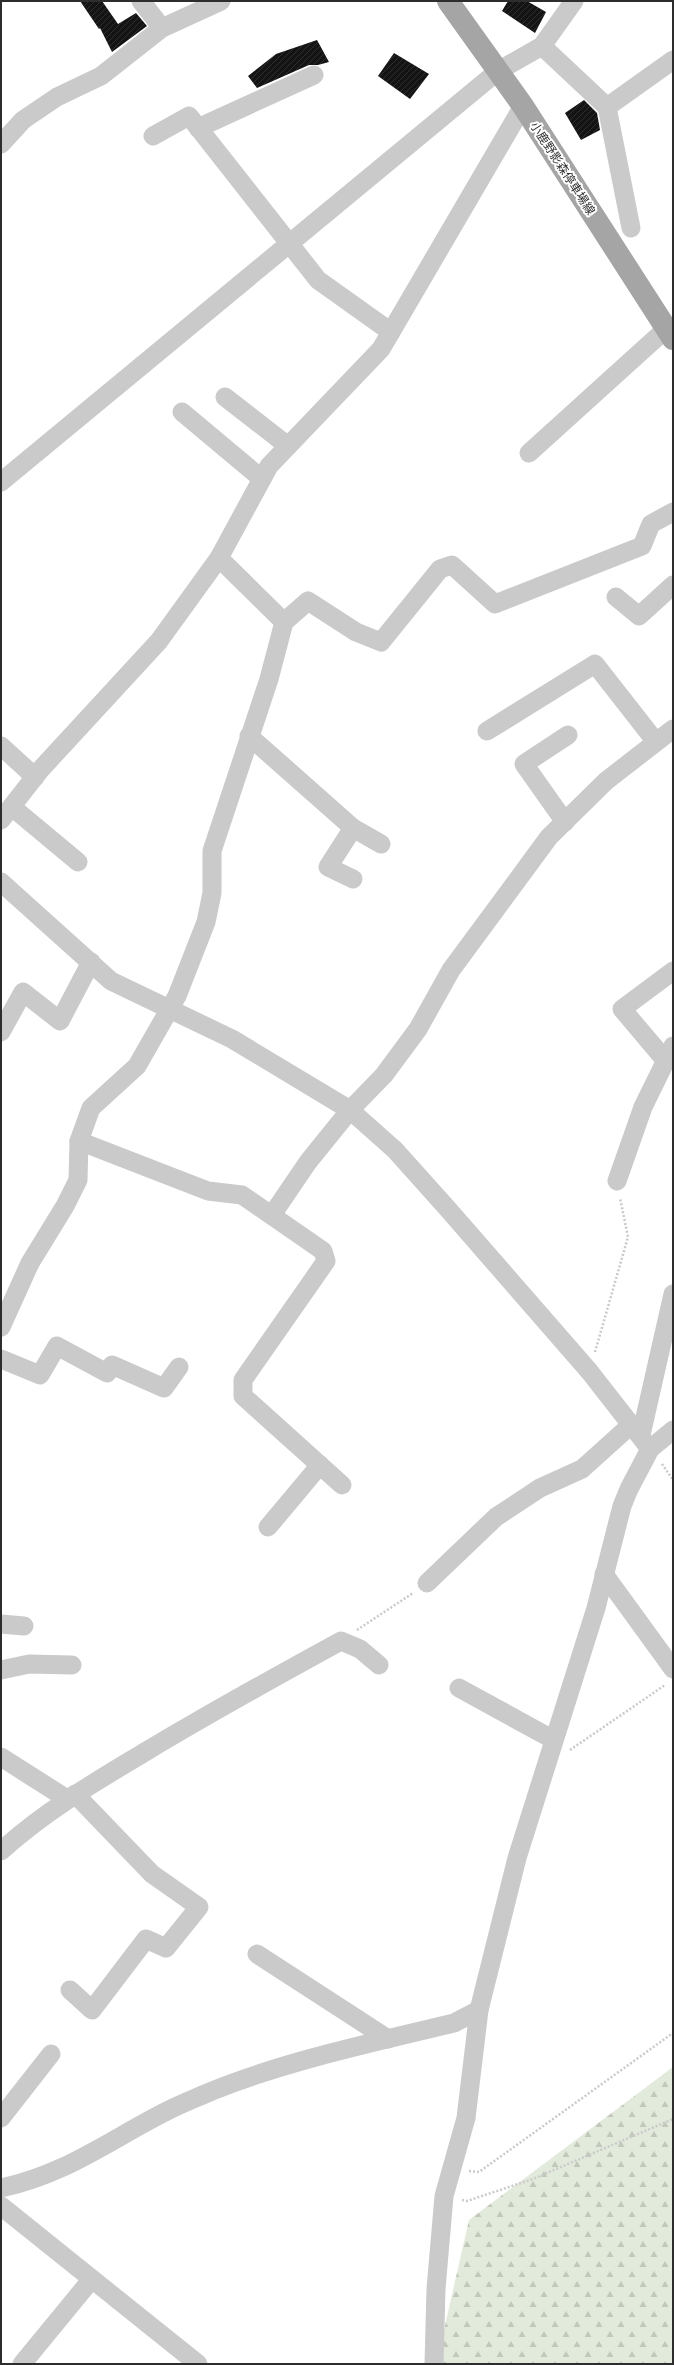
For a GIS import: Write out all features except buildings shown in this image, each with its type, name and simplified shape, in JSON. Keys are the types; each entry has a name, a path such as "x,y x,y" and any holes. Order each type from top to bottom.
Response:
{"main road":[{"name":"小鹿野影森停車場線","path":"448,1 523,106 671,336"}],"street":[{"path":"141,1 162,28"},
{"path":"1,144 23,120 56,97 101,76 162,28 221,1"},
{"path":"1,482 498,71 542,46 574,1"},
{"path":"542,46 607,107 631,228"},
{"path":"607,107 673,60"},
{"path":"198,128 314,75"},
{"path":"78,862 6,813 35,777 159,641 219,558 269,466 381,350 523,106"},
{"path":"153,136 189,116 288,244 318,280 391,332"},
{"path":"529,453 671,336"},
{"path":"225,397 288,446"},
{"path":"182,412 262,479"},
{"path":"1,1327 30,1264 65,1206 78,1180 79,1141 91,1108 137,1066 180,989 206,922 212,893 212,851 269,679 284,622 308,600 356,632 381,642 440,569 452,565 495,604 642,546 651,524 673,512"},
{"path":"219,558 284,622"},
{"path":"616,597 639,616 673,585"},
{"path":"486,731 595,664 656,742"},
{"path":"272,1215 308,1162 350,1110 384,1075 418,1029 451,970 549,837 606,781 673,729"},
{"path":"565,822 524,764 568,735"},
{"path":"249,736 353,828 381,844"},
{"path":"1,746 35,777"},
{"path":"353,828 328,868 353,879"},
{"path":"1,882 111,981 232,1039 350,1110 395,1150 589,1371 641,1436"},
{"path":"1,1032 23,992 60,1021 91,962"},
{"path":"617,1181 643,1107 669,1054 622,1009 673,971"},
{"path":"79,1141 208,1191 242,1195 323,1251 326,1261 243,1380 243,1396 342,1485"},
{"path":"434,2364 436,2289 444,2196 466,2118 479,2010 516,1858 596,1608 641,1436 673,1294"},
{"path":"1,1359 40,1375 57,1346 107,1373 112,1365 164,1388 179,1367"},
{"path":"426,1583 496,1517 540,1488 582,1469 641,1436 673,1430"},
{"path":"268,1527 320,1465"},
{"path":"604,1574 670,1676"},
{"path":"1,1624 24,1626"},
{"path":"1,1851 28,1826 71,1796 192,1724 341,1641 360,1649 379,1665"},
{"path":"1,1670 28,1664 72,1666"},
{"path":"459,1688 554,1740"},
{"path":"1,1757 71,1796 152,1874 199,1907 166,1948 146,1939 92,2010 70,1990"},
{"path":"257,1954 388,2039"},
{"path":"1,2188 30,2182 52,2173 111,2144 165,2112 247,2077 454,2023 479,2010"},
{"path":"1,2118 51,2054"},
{"path":"1,2206 91,2280 198,2364"},
{"path":"22,2364 91,2280"}],"path":[{"path":"589,1371 628,1237 617,1181"},
{"path":"341,1641 426,1583"},
{"path":"545,1768 670,1676"},
{"path":"452,2170 479,2172 673,2033"},
{"path":"444,2196 467,2201 504,2189 533,2179 673,2119"}],"green space":[{"path":"673,2067 673,2364 440,2364 443,2334 469,2220"}]}
